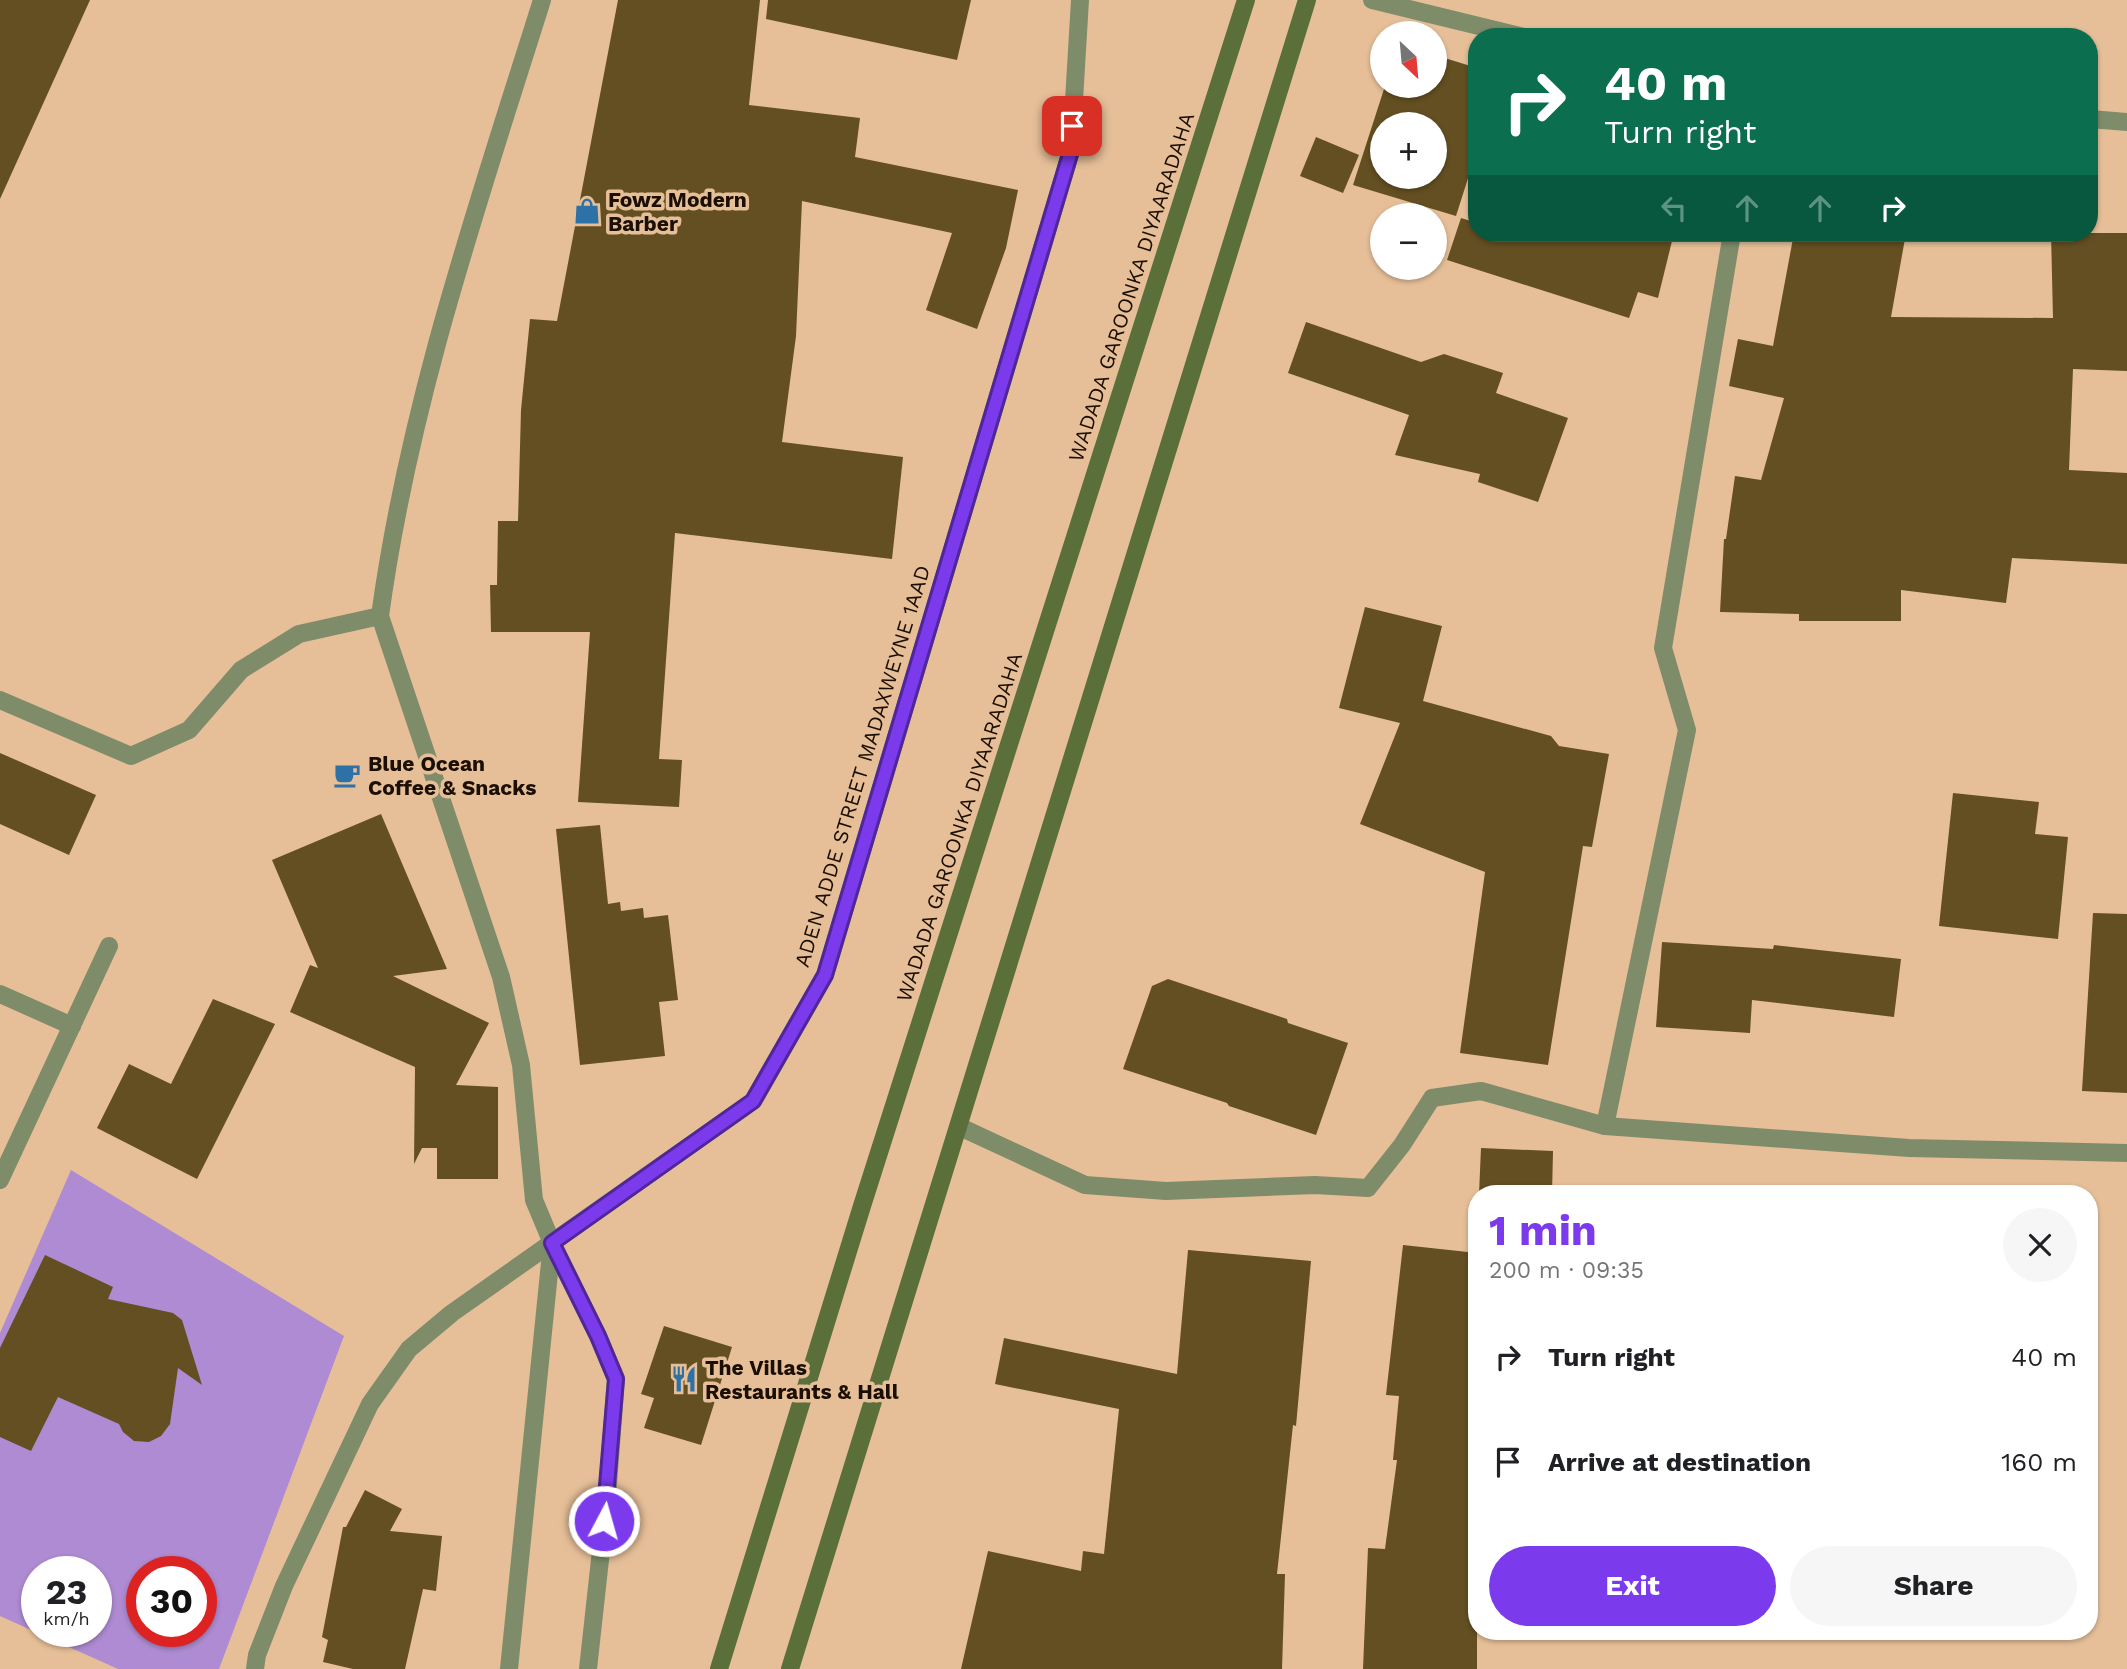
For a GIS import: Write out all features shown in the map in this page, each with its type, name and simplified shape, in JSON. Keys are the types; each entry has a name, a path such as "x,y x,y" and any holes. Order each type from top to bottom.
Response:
{"main road":[{"name":"WADADA GAROONKA DIYAARADAHA","path":"719,1669 862,1206 1246,0"},
{"path":"790,1669 1307,0"}],"street":[{"path":"542,0 432,357 404,478 380,616 501,977 522,1065 534,1200 616,1379 607,1496 587,1669"},
{"name":"ADEN ADDE STREET MADAXWEYNE 1AAD","path":"255,1669 257,1655 284,1586 370,1404 409,1349 452,1313 753,1101 825,975 1071,151 1080,0"},
{"path":"1372,0 1487,28"},
{"path":"2098,120 2127,122"},
{"path":"1605,1126 1687,730 1663,648 1731,242"},
{"path":"0,700 131,756 189,730 242,670 299,634 380,616"},
{"path":"0,1180 109,946"},
{"path":"0,994 72,1026"},
{"path":"960,1126 1085,1185 1166,1191 1315,1185 1368,1188 1402,1145 1432,1098 1481,1091 1605,1126 1909,1148 2127,1153"},
{"path":"509,1669 552,1243"}],"shaded area":[{"path":"71,1170 344,1336 219,1669 118,1669 69,1647 112,1647 112,1556 21,1556 21,1625 0,1616 0,1333"}],"building":[{"path":"0,0 90,0 0,199"},
{"path":"618,0 760,0 749,105 860,118 855,157 1018,190 1006,248 977,329 926,310 952,233 802,201 796,336 782,442 903,457 892,559 675,533 659,759 682,760 679,807 578,802 590,632 491,632 490,585 497,585 498,521 518,521 521,410 530,319 557,321"},
{"path":"768,0 971,0 957,60 766,19"},
{"path":"1447,59 1468,65 1468,178 1456,216 1447,213 1447,203 1413,203 1353,185 1370,132 1370,189 1447,189 1447,112 1377,112 1381,98 1447,98"},
{"path":"1316,137 1359,155 1343,193 1300,176"},
{"path":"1461,218 1468,220 1468,242 1672,242 1658,298 1638,292 1629,318 1447,260"},
{"path":"2098,233 2127,233 2127,371 2073,369 2069,470 2127,473 2127,564 2012,558 2006,603 1901,590 1901,621 1799,621 1799,614 1720,612 1724,539 1735,476 1761,480 1784,398 1729,386 1738,339 1773,346 1792,242 1904,242 1891,317 2053,318 2051,242 2098,242"},
{"path":"1306,322 1421,362 1444,354 1503,373 1496,393 1568,418 1538,502 1478,482 1480,474 1395,455 1409,415 1288,373"},
{"path":"1365,607 1442,626 1423,701 1551,736 1559,746 1609,754 1592,847 1583,846 1548,1065 1460,1053 1485,872 1360,824 1400,723 1339,708"},
{"path":"0,753 96,795 69,855 0,824"},
{"path":"1953,793 2039,802 2035,834 2068,837 2058,939 1939,926"},
{"path":"381,814 447,969 393,976 489,1023 456,1085 498,1087 498,1179 437,1179 437,1148 422,1148 414,1164 415,1067 290,1012 310,965 318,968 272,860"},
{"path":"600,825 608,904 620,902 621,911 643,908 644,918 668,915 678,1000 659,1002 665,1056 580,1065 556,829"},
{"path":"2093,913 2127,914 2127,1093 2082,1091"},
{"path":"1662,942 1773,949 1774,945 1901,959 1894,1017 1752,1000 1750,1033 1656,1027"},
{"path":"1168,979 1287,1019 1288,1023 1348,1043 1316,1135 1123,1069 1152,986"},
{"path":"213,999 275,1024 197,1179 97,1128 129,1064 171,1084"},
{"path":"1481,1148 1553,1151 1552,1185 1479,1185"},
{"path":"1403,1245 1468,1252 1468,1640 1477,1640 1477,1669 1363,1669 1368,1548 1385,1549 1397,1460 1393,1460 1399,1396 1386,1395"},
{"path":"1188,1250 1311,1261 1296,1426 1293,1425 1277,1574 1285,1574 1282,1669 961,1669 988,1551 1081,1571 1083,1551 1104,1554 1119,1409 995,1384 1004,1338 1177,1374"},
{"path":"45,1255 113,1287 108,1299 173,1313 182,1320 202,1385 178,1368 170,1424 161,1436 149,1442 134,1441 123,1432 119,1424 58,1397 31,1451 0,1437 0,1348"},
{"name":"The Villas Restaurants & Hall","path":"664,1326 732,1347 701,1445 644,1428 654,1398 641,1394"},
{"path":"365,1490 402,1509 390,1531 442,1536 436,1591 423,1589 405,1669 353,1669 323,1662 328,1640 322,1637 343,1527 346,1527"}],"place":[{"name":"Fowz Modern Barber","path":"587,211"},
{"name":"Blue Ocean Coffee & Snacks","path":"347,775"},
{"name":"The Villas Restaurants & Hall","path":"684,1379"}],"route":[{"path":"604,1521 616,1379 552,1243 753,1101 825,975 1071,151 1072,126"}]}
